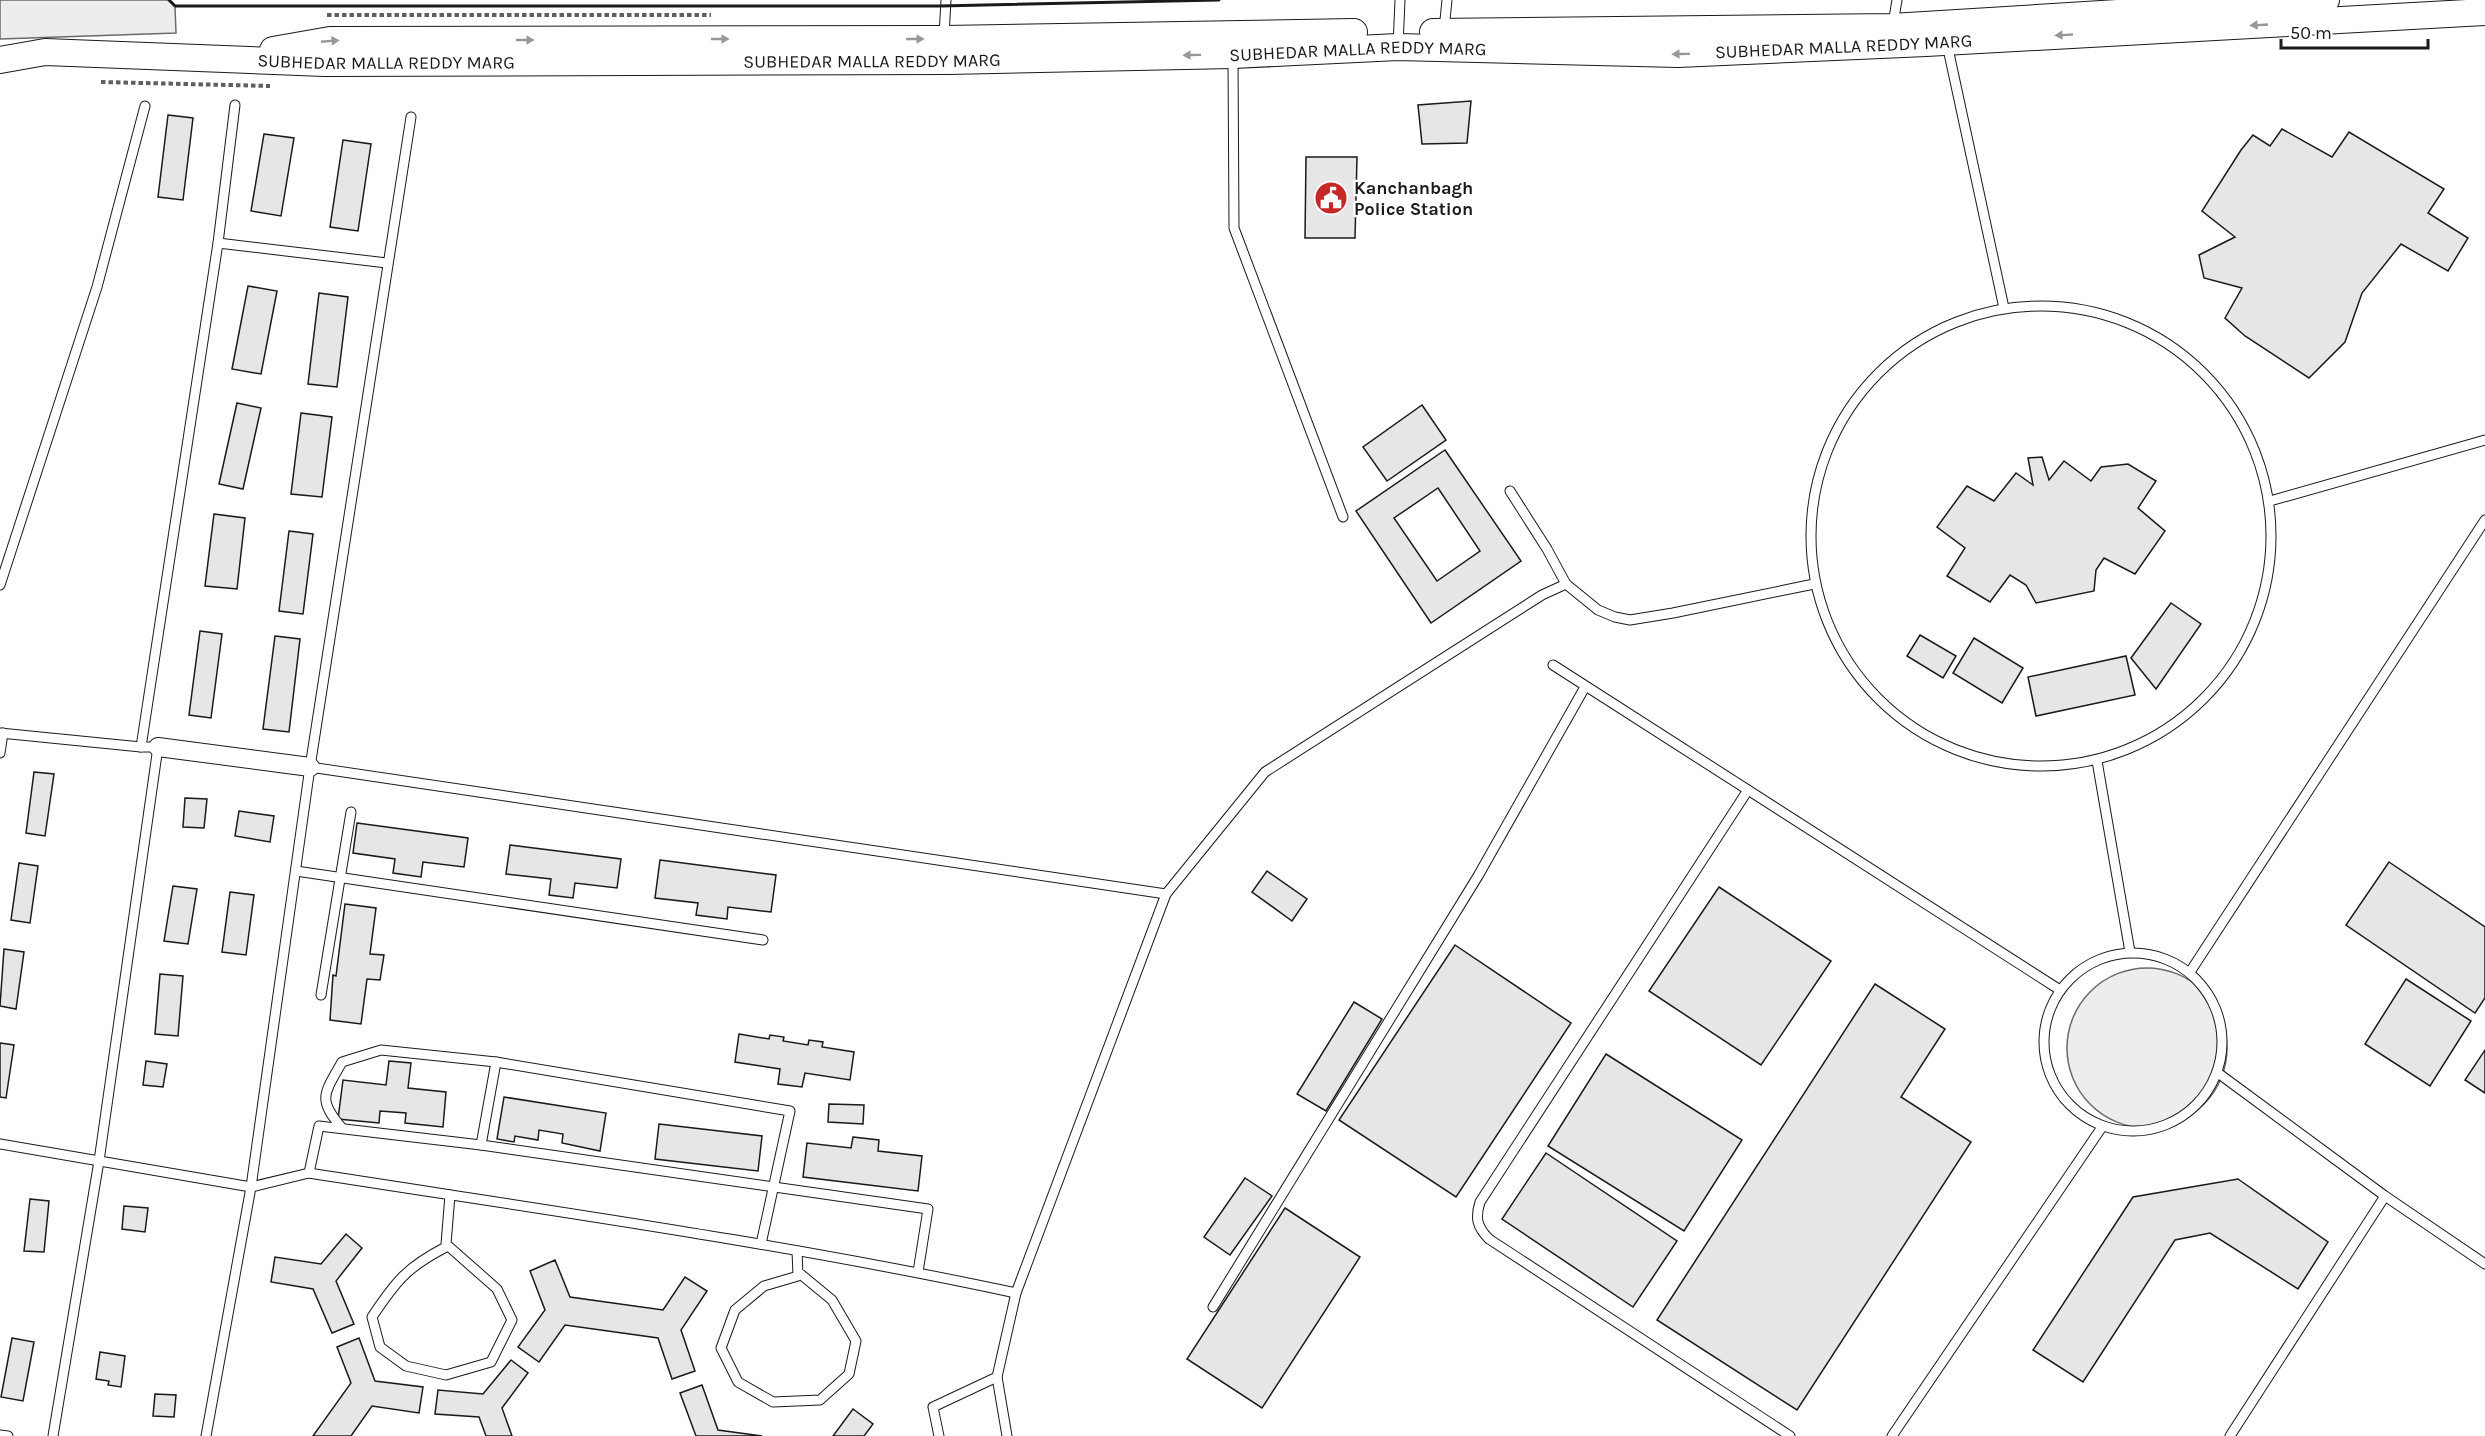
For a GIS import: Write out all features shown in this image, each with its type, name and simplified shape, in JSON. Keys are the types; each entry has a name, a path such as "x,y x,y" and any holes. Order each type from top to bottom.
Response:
{"main road":[{"name":"SUBHEDAR MALLA REDDY MARG","path":"231,58 330,40 1398,39 1443,41 1891,35 2326,0"},
{"name":"SUBHEDAR MALLA REDDY MARG","path":"1891,35 1946,42 2485,12"},
{"name":"SUBHEDAR MALLA REDDY MARG","path":"0,60 45,52 336,63 936,61 1233,55 1398,39"}],"street":[{"path":"150,747 310,767"}],"lane":[{"path":"944,39 946,0"},
{"path":"1398,39 1400,0"},
{"path":"1443,41 1447,0"},
{"path":"1891,35 1897,0"},
{"path":"1946,42 2004,308"},
{"path":"1233,55 1234,228 1342,517"},
{"path":"52,1436 99,1161 150,747 236,105"},
{"path":"0,585 97,287 145,106"},
{"path":"206,1436 250,1187 310,767 411,117"},
{"path":"218,243 387,263"},
{"path":"2077,307 2146,330 2205,372 2248,431 2270,501 2270,569 2251,634 2212,692 2160,735 2097,762 2022,768 1950,750 1887,711 1840,653 1814,584 1810,531 1817,478 1837,429 1855,402 1867,385 1906,349 1953,323 2004,308 2077,307"},
{"path":"2270,501 2485,440"},
{"path":"1510,491 1566,584 1598,610 1630,620 1814,584"},
{"path":"2190,972 2485,519"},
{"path":"1007,1436 997,1377 1017,1293 1166,894 1265,772 1542,595 1566,584"},
{"path":"1553,665 2060,990"},
{"path":"1213,1307 1478,876 1585,687"},
{"path":"0,753 2,733 150,747"},
{"path":"2097,762 2130,952"},
{"path":"310,767 1166,894"},
{"path":"1748,790 1480,1202 1476,1215 1479,1229 1489,1239 1790,1436"},
{"path":"321,994 351,812"},
{"path":"296,871 763,940"},
{"path":"2130,952 2162,956 2190,972 2213,1000 2223,1036 2218,1073 2200,1103 2171,1124 2137,1132 2102,1127 2074,1111 2053,1085 2043,1053 2046,1020 2060,990 2091,963 2130,952"},
{"path":"342,1128 327,1110 326,1092 342,1062 381,1050 496,1062 790,1111 761,1244"},
{"path":"481,1145 496,1062"},
{"path":"2218,1073 2385,1196 2485,1264"},
{"path":"309,1173 319,1126 481,1145 773,1189 928,1209 918,1272"},
{"path":"1892,1436 2102,1127"},
{"path":"0,1144 250,1187 309,1173 761,1244 918,1272 1017,1293"},
{"path":"446,1244 497,1289 512,1320 491,1362 446,1375 406,1366 380,1347 372,1317 391,1289 417,1262 446,1247 446,1244 450,1195"},
{"path":"2230,1436 2385,1196"},
{"path":"797,1251 798,1276 764,1286 735,1310 721,1348 738,1382 773,1402 820,1400 849,1374 856,1341 832,1300 798,1272"},
{"path":"939,1436 933,1407 997,1377"},
{"path":"0,1435 8,1436"}],"path":[{"path":"327,15 718,15"},
{"path":"102,82 270,86"}],"shaded area":[{"path":"0,0 169,0 175,6 176,33 0,39"},
{"path":"2147,968 2178,974 2204,991 2221,1017 2227,1048 2221,1079 2204,1105 2178,1122 2147,1128 2116,1122 2090,1105 2073,1079 2067,1048 2073,1017 2090,991 2116,974"}],"building":[{"path":"1471,101 1467,143 1422,144 1418,105"},
{"path":"168,115 193,118 183,200 158,197"},
{"path":"2282,129 2332,157 2349,132 2444,189 2428,213 2468,238 2448,271 2401,244 2362,293 2345,342 2309,378 2245,336 2225,318 2242,288 2204,278 2199,255 2235,237 2202,211 2241,150 2253,135 2270,146"},
{"path":"264,134 294,138 281,216 251,211"},
{"path":"343,140 371,144 358,231 330,227"},
{"name":"Kanchanbagh Police Station","path":"1306,157 1357,157 1355,238 1305,238"},
{"path":"248,286 277,291 261,374 232,369"},
{"path":"319,293 348,297 337,387 308,384"},
{"path":"237,403 261,408 243,489 219,484"},
{"path":"1422,405 1446,440 1387,481 1363,447"},
{"path":"301,413 332,417 322,497 291,494"},
{"path":"1445,450 1521,561 1431,623 1356,511","holes":["1438,488 1480,551 1437,581 1394,518"]},
{"path":"2042,457 2049,480 2064,461 2091,481 2101,467 2128,464 2156,481 2138,508 2165,531 2135,574 2104,558 2096,570 2094,591 2036,603 2026,585 2010,575 1990,602 1947,576 1965,548 1937,527 1967,486 1994,501 2016,473 2033,485 2028,458"},
{"path":"214,514 245,518 237,589 205,586"},
{"path":"289,531 313,534 303,614 279,611"},
{"path":"2171,603 2201,624 2156,689 2131,658"},
{"path":"200,631 222,634 211,718 189,715"},
{"path":"1920,635 1956,656 1943,678 1907,656"},
{"path":"275,636 300,639 289,732 263,729"},
{"path":"1974,638 2023,668 2002,703 1953,673"},
{"path":"2126,656 2135,695 2036,716 2028,677"},
{"path":"34,772 54,774 45,836 26,833"},
{"path":"185,798 207,799 204,828 183,827"},
{"path":"239,811 274,816 270,842 235,836"},
{"path":"357,823 468,838 464,867 423,862 421,877 393,873 395,859 353,853"},
{"path":"510,845 621,859 617,888 575,883 573,898 549,895 551,879 506,874"},
{"path":"660,860 776,875 771,912 728,907 727,919 696,915 698,903 655,898"},
{"path":"2389,862 2485,927 2485,998 2475,1013 2346,925"},
{"path":"19,863 38,866 30,923 11,920"},
{"path":"1267,871 1307,899 1292,921 1252,892"},
{"path":"173,886 197,889 188,944 164,941"},
{"path":"1719,887 1831,961 1761,1065 1649,991"},
{"path":"230,892 254,895 246,955 222,952"},
{"path":"345,904 376,908 370,954 384,955 380,980 367,979 361,1024 330,1020 333,975 336,976"},
{"path":"1455,945 1571,1023 1456,1197 1339,1120"},
{"path":"4,949 24,952 16,1009 0,1006"},
{"path":"160,974 183,976 178,1036 155,1034"},
{"path":"2406,979 2471,1021 2430,1086 2365,1044"},
{"path":"1875,984 1945,1029 1901,1097 1971,1142 1797,1410 1657,1320"},
{"path":"1354,1002 1382,1019 1326,1111 1297,1094"},
{"path":"739,1034 769,1039 770,1035 784,1037 783,1041 808,1045 809,1040 823,1042 822,1047 854,1052 850,1080 805,1073 802,1087 778,1084 780,1069 735,1062"},
{"path":"0,1043 14,1045 6,1098 0,1097"},
{"path":"2485,1050 2485,1093 2465,1080"},
{"path":"1606,1054 1742,1140 1684,1231 1548,1146"},
{"path":"146,1061 167,1064 163,1087 143,1085"},
{"path":"389,1061 411,1063 408,1088 446,1092 443,1127 405,1123 406,1113 380,1111 379,1123 338,1119 343,1080 386,1085"},
{"path":"504,1097 606,1113 600,1151 562,1143 563,1134 539,1130 538,1140 515,1136 514,1142 497,1139"},
{"path":"829,1104 864,1105 863,1124 828,1122"},
{"path":"659,1124 762,1136 758,1171 655,1159"},
{"path":"853,1137 879,1140 878,1151 922,1156 918,1191 803,1177 807,1143 851,1148"},
{"path":"1546,1153 1677,1241 1633,1307 1502,1219"},
{"path":"1245,1178 1272,1196 1230,1255 1204,1237"},
{"path":"2238,1179 2328,1242 2298,1289 2210,1233 2175,1240 2083,1382 2033,1350 2133,1197"},
{"path":"30,1199 49,1201 44,1252 24,1251"},
{"path":"124,1206 148,1208 145,1232 122,1229"},
{"path":"1285,1208 1360,1257 1262,1408 1187,1359"},
{"path":"346,1234 362,1248 336,1281 354,1324 332,1333 313,1289 271,1282 275,1257 321,1264"},
{"path":"555,1260 570,1297 663,1310 685,1277 707,1291 681,1330 695,1371 672,1379 658,1338 565,1325 539,1362 518,1347 545,1310 530,1271"},
{"path":"12,1338 34,1342 23,1401 1,1397"},
{"path":"359,1338 375,1381 423,1387 419,1413 372,1406 351,1436 313,1436 351,1383 337,1347"},
{"path":"100,1352 125,1356 121,1387 108,1385 109,1381 96,1379"},
{"path":"511,1360 528,1373 502,1408 512,1436 486,1436 479,1417 435,1414 438,1390 483,1394"},
{"path":"702,1385 718,1430 762,1436 696,1436 680,1393"},
{"path":"155,1394 176,1395 174,1417 153,1416"},
{"path":"853,1409 873,1424 864,1436 833,1436"}],"wall":[{"path":"169,0 175,6 940,6 1219,0"}],"place":[{"name":"Kanchanbagh Police Station","path":"1331,198"}]}
